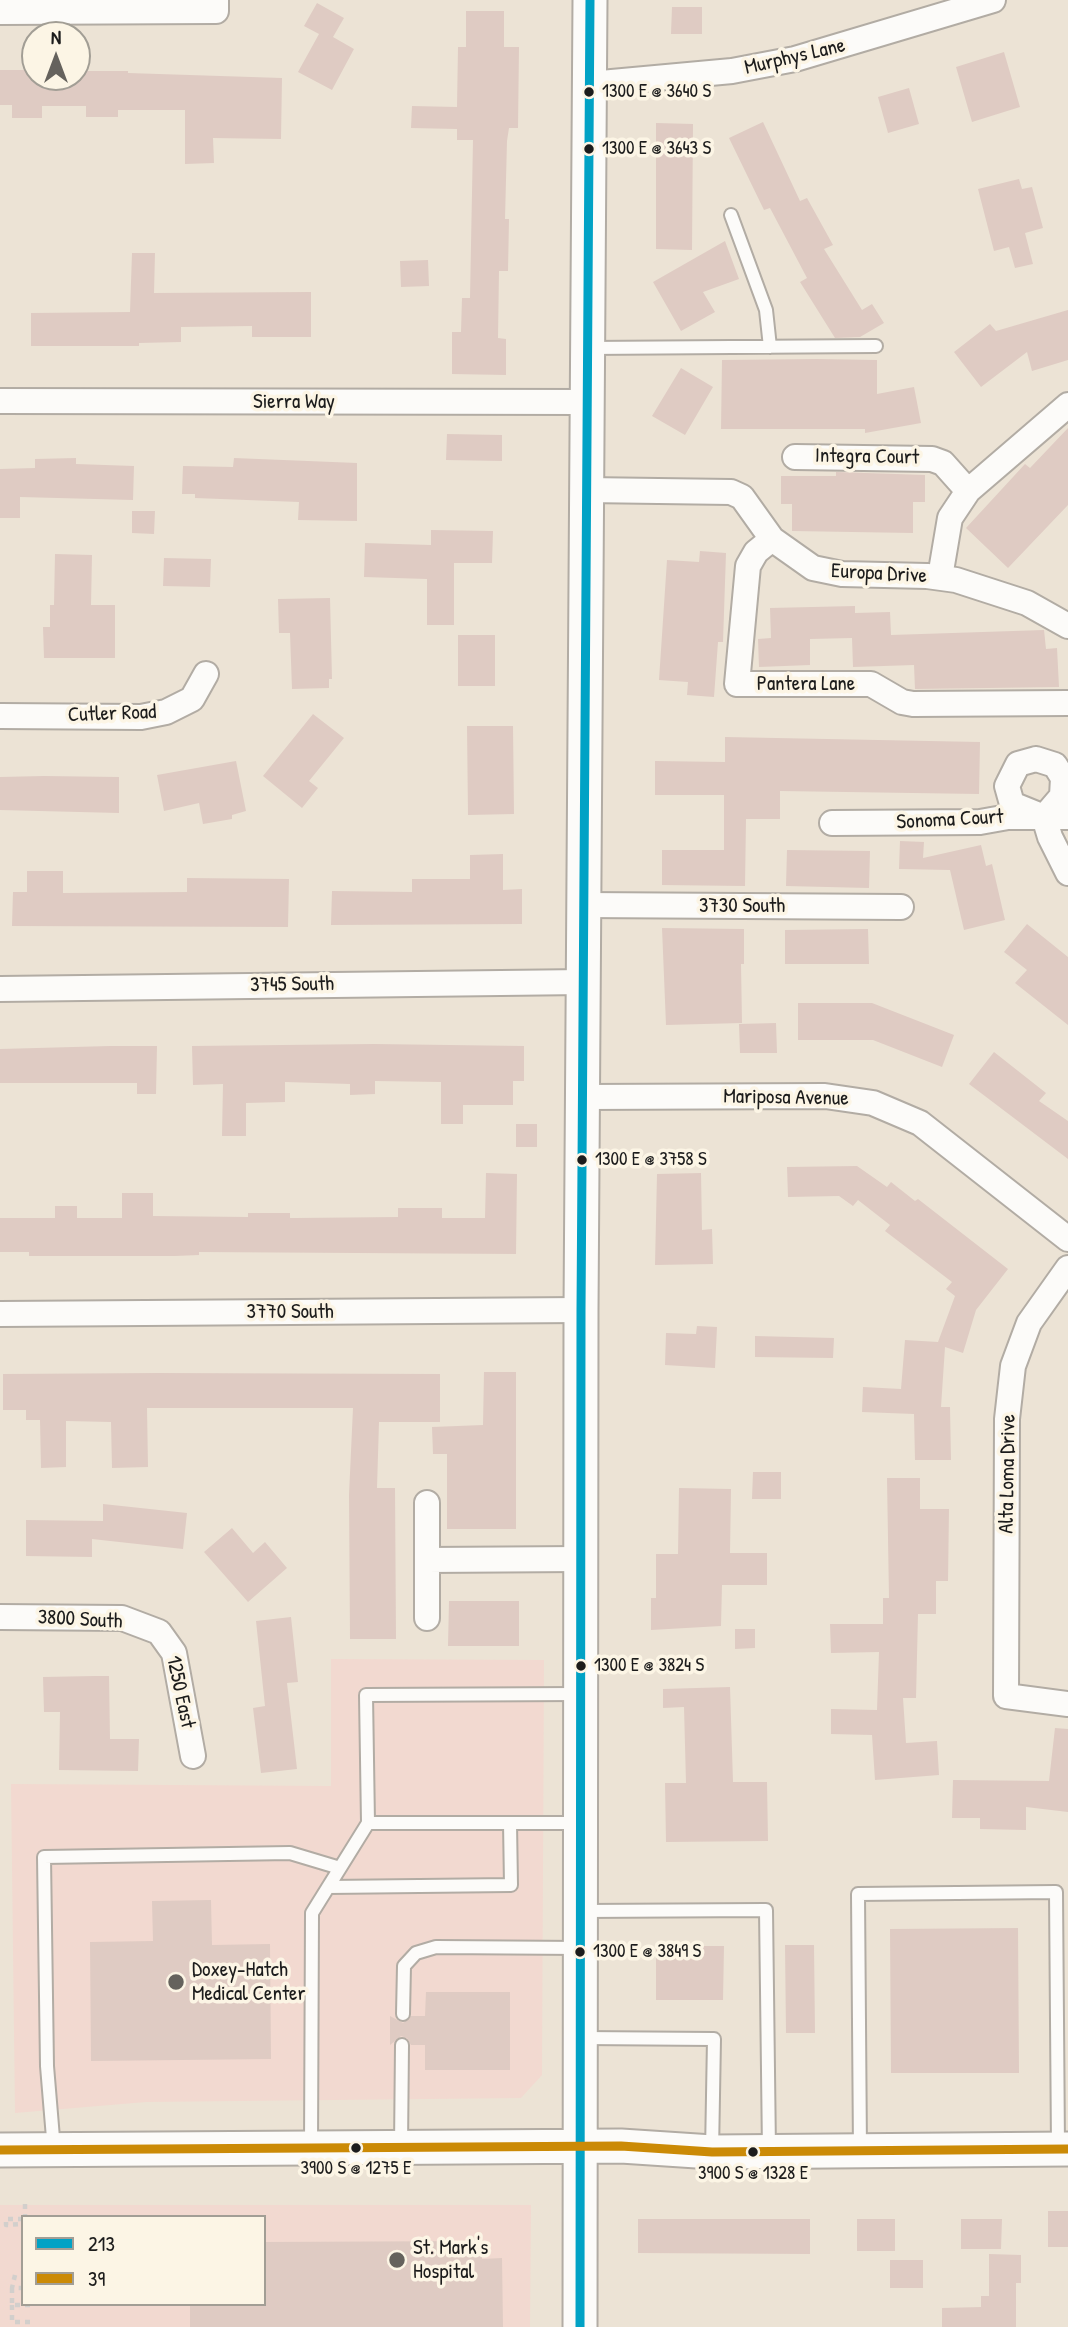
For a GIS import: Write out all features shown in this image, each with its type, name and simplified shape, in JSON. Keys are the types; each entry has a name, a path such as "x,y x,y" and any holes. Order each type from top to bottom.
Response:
{"main road":[{"path":"580,2327 581,1310 590,0"},
{"path":"0,2150 621,2146 712,2152 1063,2149"}],"street":[{"path":"0,12 216,11 216,0"},
{"name":"Murphys Lane","path":"590,84 732,71 795,59 993,0"},
{"name":"Sierra Way","path":"0,401 588,402"},
{"path":"940,577 950,518 968,491 1068,405"},
{"name":"Integra Court","path":"795,457 932,459 943,463 968,491"},
{"name":"Europa Drive","path":"586,490 731,492 742,497 772,539 800,561 826,572 940,577 1027,603 1068,626"},
{"name":"Pantera Lane","path":"772,539 757,552 748,566 737,684 871,684 902,702 913,704 1068,703"},
{"name":"Cutler Road","path":"0,716 141,717 166,712 192,699 206,674"},
{"name":"Sonoma Court","path":"832,823 980,822 1008,817 1056,817"},
{"path":"1056,817 1050,837 1068,873"},
{"name":"3730 South","path":"584,905 901,907"},
{"name":"3745 South","path":"0,989 584,982"},
{"name":"Mariposa Avenue","path":"584,1097 825,1096 873,1103 920,1123 1068,1239"},
{"name":"Alta Loma Drive","path":"1068,1268 1029,1323 1013,1366 1007,1419 1006,1696 1068,1704"},
{"name":"3770 South","path":"0,1314 581,1310"},
{"path":"427,1503 427,1618"},
{"path":"427,1560 580,1559"},
{"name":"3800 South","path":"0,1617 122,1618 159,1632"},
{"name":"1250 East","path":"159,1632 174,1653 193,1756"}],"lane":[{"path":"732,215 766,310 770,347"},
{"path":"588,348 876,346"},
{"path":"312,2148 312,1913 368,1823 366,1695 580,1694"},
{"path":"368,1823 581,1823"},
{"path":"328,1886 512,1885 510,1823"},
{"path":"54,2150 47,2066 44,1857 290,1853 340,1868"},
{"path":"860,2151 858,1894 1029,1892 1056,1892 1063,2149"},
{"path":"581,1911 766,1910 769,2151"},
{"path":"403,2014 404,1966 416,1953 436,1947 581,1948"},
{"path":"581,2038 714,2039 712,2152"},
{"path":"401,2148 402,2045"}],"path":[{"path":"24,2215 25,2204"},
{"path":"21,2218 6,2219 6,2225 21,2224"},
{"path":"15,2275 12,2288 12,2325 33,2322"},
{"path":"12,2288 21,2288"},
{"path":"12,2305 21,2305"}],"shaded area":[{"path":"331,1659 544,1660 542,2075 521,2098 146,2102 15,2113 11,1784 331,1786"},
{"name":"St. Mark's Hospital","path":"0,2205 531,2205 530,2327 0,2327"}],"building":[{"path":"317,3 344,18 333,37 354,49 332,90 298,72 319,34 304,26"},
{"path":"672,7 702,7 702,34 671,34"},
{"path":"466,11 504,11 504,47 519,47 518,128 509,128 507,141 505,219 509,219 508,271 499,271 498,338 506,339 506,375 452,374 452,332 461,332 462,298 470,298 473,140 457,140 457,129 411,128 412,106 457,107 458,47 466,47"},
{"path":"1004,52 1020,107 972,122 956,67"},
{"path":"0,70 21,70 21,91 91,91 91,71 282,78 281,139 213,138 214,163 185,164 185,110 118,110 118,117 86,117 86,106 42,106 42,118 12,118 12,105 0,105"},
{"path":"909,88 919,124 888,133 878,97"},
{"path":"763,122 800,201 807,198 833,245 824,249 862,310 872,304 884,323 860,337 835,338 800,282 807,278 770,208 764,210 729,138"},
{"path":"656,123 693,124 692,250 656,249"},
{"path":"1019,179 1022,189 1032,187 1043,228 1025,233 1033,264 1015,268 1009,247 994,251 978,189"},
{"path":"725,241 739,279 703,292 715,312 681,331 653,282"},
{"path":"132,253 155,253 154,293 311,292 311,337 252,337 252,326 181,327 181,342 139,343 139,346 31,346 31,313 130,312"},
{"path":"428,260 429,286 401,287 400,261"},
{"path":"1068,310 1068,360 1032,371 1027,352 981,387 954,352 990,324 996,331"},
{"path":"722,360 877,360 877,394 914,387 921,423 865,433 865,429 721,429"},
{"path":"681,368 713,387 685,435 652,416"},
{"path":"1068,428 1068,505 1008,568 966,528 1025,464 1030,468"},
{"path":"447,434 502,435 502,461 446,460"},
{"path":"76,458 76,464 134,466 133,500 20,497 20,518 0,518 0,469 35,468 35,459"},
{"path":"234,458 357,463 357,521 298,520 299,502 195,498 195,494 182,494 183,466 233,467"},
{"path":"836,472 925,475 925,502 913,502 913,533 792,531 792,504 781,504 781,476 836,476"},
{"path":"132,511 155,511 154,534 132,533"},
{"path":"431,530 493,531 492,563 454,563 454,625 427,625 427,579 364,577 365,543 431,545"},
{"path":"700,551 726,553 723,642 718,642 714,697 687,695 688,682 659,680 667,560 699,562"},
{"path":"55,554 92,555 91,605 115,605 115,658 44,658 43,627 50,627 50,605 54,605"},
{"path":"164,558 211,559 210,587 163,586"},
{"path":"330,598 332,679 329,679 329,688 292,689 290,633 279,633 278,599"},
{"path":"855,606 855,613 890,612 891,635 1044,630 1046,649 1057,648 1059,687 915,689 914,665 853,667 852,638 810,639 810,665 759,667 758,639 771,638 770,608"},
{"path":"458,635 495,635 495,686 458,686"},
{"path":"313,714 344,738 309,781 318,788 302,808 263,776"},
{"path":"467,726 513,726 514,814 468,815"},
{"path":"725,737 980,742 979,794 780,791 780,819 746,819 745,886 662,885 662,850 724,850 724,795 655,795 655,761 725,762"},
{"path":"236,761 246,811 232,815 232,819 203,824 199,803 164,811 157,775"},
{"path":"0,777 119,777 119,813 0,810"},
{"path":"900,841 924,842 923,858 981,845 986,866 992,864 1005,920 964,930 950,870 899,869"},
{"path":"787,850 870,851 869,888 786,886"},
{"path":"503,854 503,890 522,889 522,924 331,925 332,891 412,892 412,879 470,879 470,855"},
{"path":"27,871 63,871 63,893 187,892 187,878 289,879 288,927 12,926 13,892 27,892"},
{"path":"1027,924 1068,957 1068,1025 1015,983 1027,970 1004,952"},
{"path":"662,928 744,929 744,964 741,964 742,1023 666,1025"},
{"path":"868,929 869,964 785,964 785,930"},
{"path":"798,1003 872,1003 954,1035 942,1067 873,1040 798,1040"},
{"path":"776,1023 777,1053 740,1053 739,1024"},
{"path":"157,1046 156,1094 137,1094 137,1083 0,1083 0,1049"},
{"path":"192,1046 524,1046 524,1081 513,1081 513,1105 463,1105 463,1124 441,1124 441,1082 375,1081 375,1094 350,1095 350,1084 285,1082 285,1102 246,1103 246,1136 222,1136 223,1084 193,1085"},
{"path":"994,1052 1046,1093 1039,1101 1068,1121 1068,1159 969,1084"},
{"path":"516,1124 537,1124 537,1147 516,1147"},
{"path":"857,1166 887,1187 891,1182 915,1201 918,1199 1008,1269 976,1310 963,1353 945,1347 941,1407 950,1407 951,1460 915,1460 914,1414 862,1412 863,1387 901,1389 905,1340 938,1342 955,1296 946,1289 952,1282 885,1231 890,1225 858,1200 853,1206 839,1196 788,1197 787,1167"},
{"path":"486,1173 517,1174 516,1254 199,1252 199,1255 175,1256 29,1256 29,1252 0,1252 0,1218 55,1218 55,1206 77,1206 77,1218 122,1218 122,1193 153,1193 153,1216 248,1217 248,1213 290,1213 290,1218 398,1217 398,1208 442,1208 442,1218 485,1218"},
{"path":"701,1173 702,1230 712,1229 713,1264 655,1265 657,1174"},
{"path":"697,1326 717,1327 715,1368 665,1365 666,1333 696,1334"},
{"path":"755,1336 834,1338 833,1358 755,1357"},
{"path":"484,1372 516,1372 516,1529 447,1529 447,1454 433,1454 432,1427 483,1425"},
{"path":"3,1374 440,1374 440,1422 379,1422 377,1488 395,1488 396,1639 350,1639 349,1495 353,1408 147,1408 148,1467 112,1468 111,1422 66,1421 66,1467 41,1468 40,1420 26,1420 26,1410 3,1410"},
{"path":"753,1472 781,1472 781,1499 752,1499"},
{"path":"887,1478 920,1478 920,1509 949,1509 948,1581 936,1581 936,1614 918,1614 916,1698 903,1698 906,1743 937,1741 939,1775 875,1780 872,1735 831,1734 831,1709 877,1710 879,1652 831,1653 830,1624 883,1624 883,1598 889,1598"},
{"path":"679,1488 731,1489 730,1553 767,1553 767,1585 722,1585 721,1626 651,1630 651,1598 656,1598 656,1554 678,1554"},
{"path":"103,1504 187,1513 183,1549 92,1539 92,1557 26,1556 26,1520 103,1521"},
{"path":"232,1528 253,1553 265,1542 287,1568 248,1602 204,1552"},
{"path":"449,1601 519,1601 519,1646 448,1646"},
{"path":"291,1617 298,1682 287,1683 297,1769 261,1773 253,1708 265,1706 256,1621"},
{"path":"735,1629 755,1629 755,1648 735,1649"},
{"path":"109,1676 110,1739 139,1739 138,1771 59,1770 60,1712 44,1712 43,1677"},
{"path":"730,1687 733,1782 767,1782 768,1841 666,1842 665,1783 686,1783 684,1707 663,1708 663,1689"},
{"path":"1055,1728 1068,1729 1068,1812 1026,1807 1026,1830 980,1829 980,1818 952,1818 953,1780 1049,1781"},
{"path":"211,1900 212,1945 270,1944 271,2059 91,2061 90,1942 153,1941 152,1901"},
{"path":"1018,1928 1019,2073 891,2073 890,1929"},
{"path":"785,1945 814,1945 815,2033 786,2033"},
{"path":"656,1946 724,1946 723,2000 656,2000"},
{"path":"426,1992 510,1992 510,2070 425,2070 425,2045 411,2045 407,2038 401,2036 390,2045 390,2016 403,2023 411,2016 425,2016"},
{"path":"1048,2211 1068,2211 1068,2247 1048,2247"},
{"path":"638,2219 810,2219 810,2254 638,2253"},
{"path":"857,2219 895,2219 895,2251 857,2251"},
{"path":"961,2219 1002,2219 1001,2249 961,2249"},
{"path":"482,2241 482,2259 502,2258 503,2327 190,2327 190,2306 266,2306 266,2242"},
{"path":"989,2254 1021,2255 1021,2283 1016,2283 1016,2327 942,2327 942,2308 981,2307 981,2296 989,2296"},
{"path":"890,2260 923,2260 923,2288 890,2288"}],"transit line":[{"name":"213","path":"580,2327 581,1310 590,0"},
{"name":"39","path":"0,2150 621,2146 712,2152 1068,2149"}],"place":[{"name":"1300 E @ 3640 S","path":"589,92"},
{"name":"1300 E @ 3643 S","path":"589,149"},
{"name":"1300 E @ 3758 S","path":"582,1160"},
{"name":"1300 E @ 3824 S","path":"581,1666"},
{"name":"1300 E @ 3849 S","path":"580,1952"},
{"name":"Doxey-Hatch Medical Center","path":"176,1982"},
{"name":"3900 S @ 1275 E","path":"356,2148"},
{"name":"3900 S @ 1328 E","path":"753,2152"},
{"name":"St. Mark's Hospital","path":"397,2260"}]}
